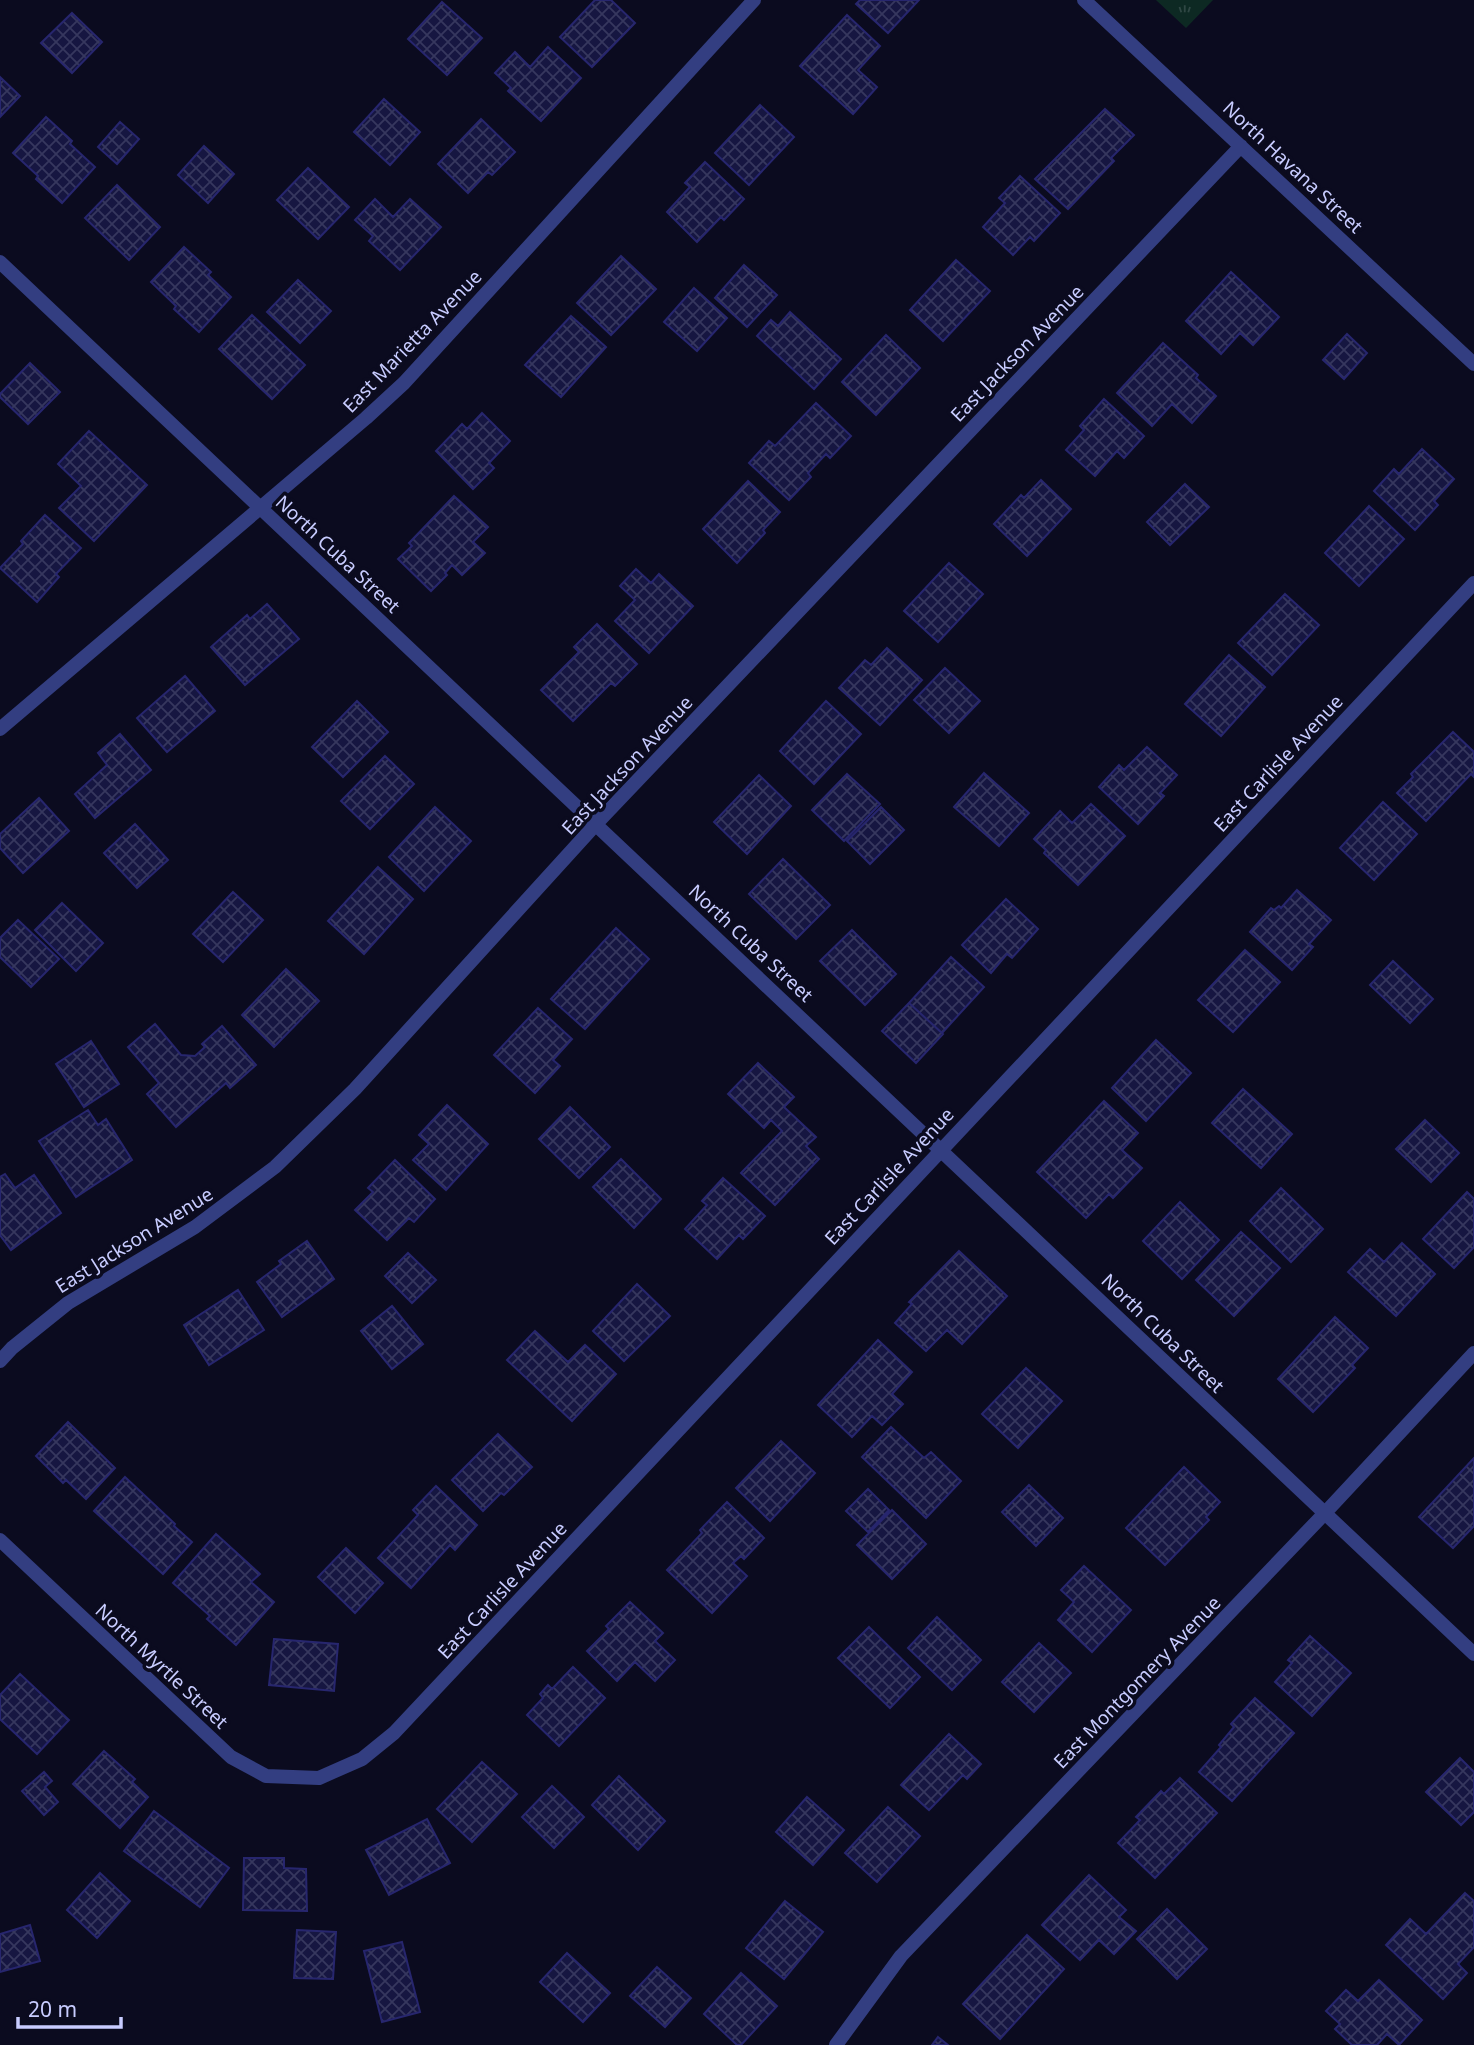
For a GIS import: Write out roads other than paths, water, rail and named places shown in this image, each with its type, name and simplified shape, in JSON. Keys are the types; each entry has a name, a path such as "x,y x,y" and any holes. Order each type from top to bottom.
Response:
{"street":[{"name":"East Marietta Avenue","path":"0,729 404,383 754,0"},
{"name":"North Havana Street","path":"1084,0 1474,364"},
{"name":"East Jackson Avenue","path":"0,1361 12,1348 68,1303 195,1227 275,1167 355,1089 596,824 1241,146"},
{"name":"North Cuba Street","path":"0,262 1474,1654"},
{"name":"East Carlisle Avenue","path":"319,1778 362,1759 394,1734 1474,583"},
{"name":"East Montgomery Avenue","path":"836,2045 901,1956 1324,1514 1474,1353"},
{"name":"North Myrtle Street","path":"0,1540 231,1757 266,1776 319,1778"}]}
